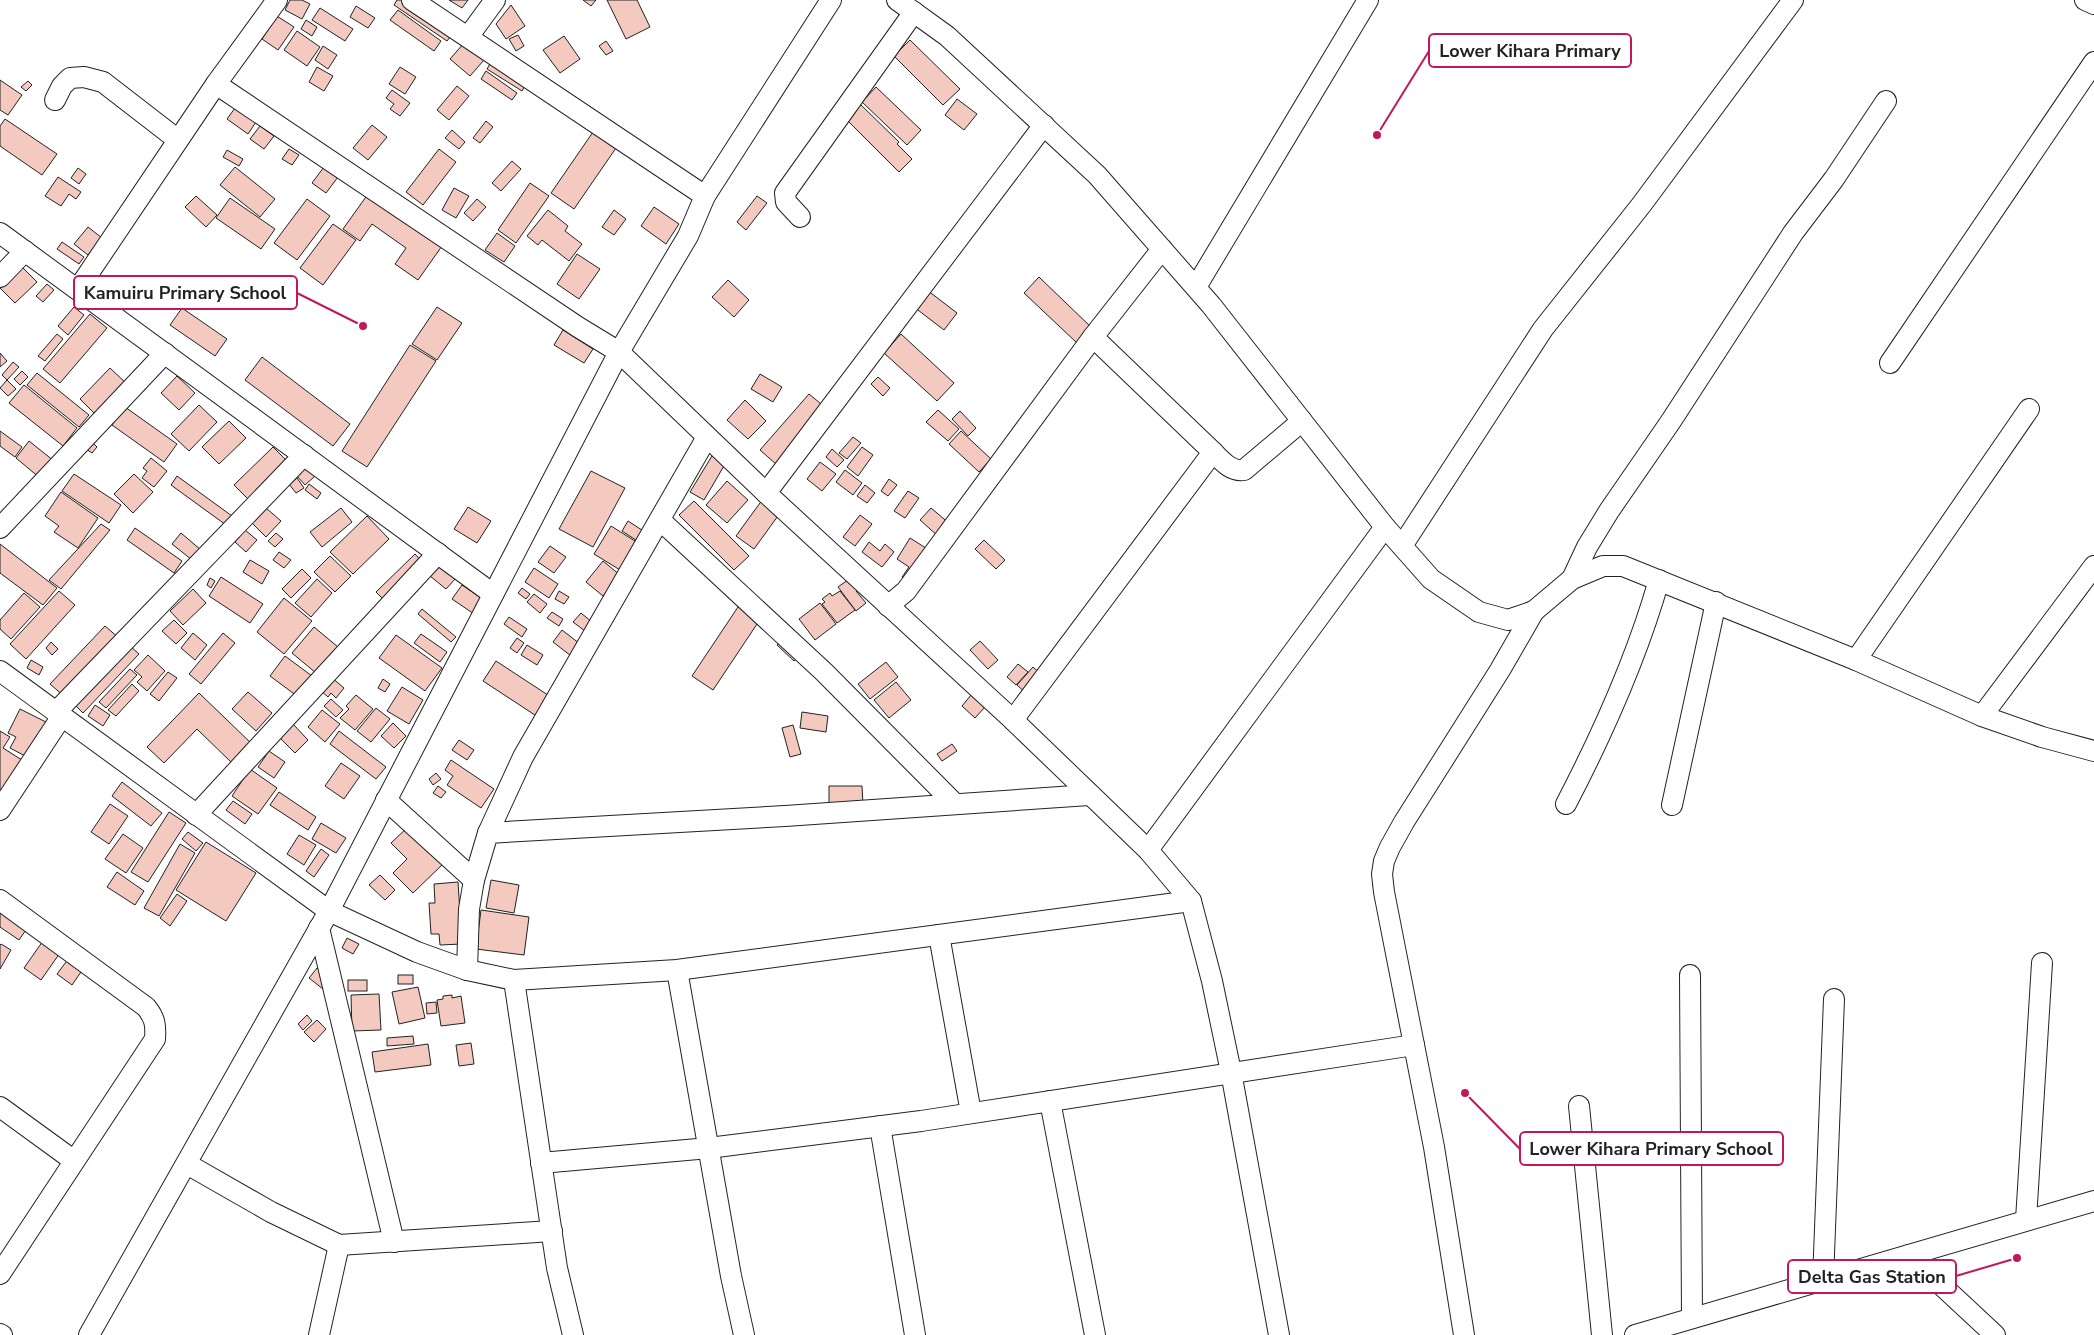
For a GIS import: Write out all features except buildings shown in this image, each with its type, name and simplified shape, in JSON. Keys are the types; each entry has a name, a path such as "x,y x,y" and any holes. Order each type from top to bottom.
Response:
{"street":[{"path":"78,289 216,84 277,0"},
{"path":"412,0 705,196"},
{"path":"468,38 495,0"},
{"path":"89,1335 324,919 619,352 688,236 705,196 831,0"},
{"path":"898,0 947,36 1097,175 1196,287 1385,527 1431,579 1479,612 1508,620 1534,611"},
{"path":"1196,287 1368,0"},
{"path":"1402,546 1544,329 1642,204 1793,0"},
{"path":"2085,0 2094,4"},
{"path":"800,217 786,202 785,192 914,12"},
{"path":"1890,363 2094,62"},
{"path":"55,100 62,86 70,78 84,77 103,82 178,140"},
{"path":"216,84 578,327 619,352 707,438 1013,720 1148,850 1191,901 1212,981 1231,1072 1279,1335"},
{"path":"1572,579 1587,547 1609,511 1671,421 1793,233 1834,179 1886,102"},
{"path":"766,493 1044,126"},
{"path":"0,233 494,594"},
{"path":"888,606 906,591 1093,337 1162,249"},
{"path":"0,277 25,251"},
{"path":"1093,337 1229,467 1237,471 1244,470 1302,421"},
{"path":"0,528 165,353"},
{"path":"1856,660 2029,409"},
{"path":"467,970 469,909 474,880 488,833 523,757 707,438"},
{"path":"1013,720 1213,452"},
{"path":"0,810 59,714 304,455"},
{"path":"660,520 824,672 955,804"},
{"path":"1148,850 1385,527"},
{"path":"196,815 438,553"},
{"path":"1464,1335 1434,1147 1382,874 1384,861 1404,822 1500,670 1534,611 1572,579 1603,566 1623,566 1856,660 1982,716 2042,737 2094,751"},
{"path":"1982,716 2094,566"},
{"path":"1566,804 1592,755 1637,648 1658,580"},
{"path":"1672,805 1716,602"},
{"path":"0,671 196,815 324,919 467,970 514,980 677,970 1191,901"},
{"path":"488,833 785,816 1089,795"},
{"path":"386,800 474,880"},
{"path":"0,900 146,1007 154,1017 155,1039 73,1160 0,1274"},
{"path":"324,919 394,1242"},
{"path":"939,935 971,1113"},
{"path":"2026,1220 2042,963"},
{"path":"677,970 731,1276 744,1335"},
{"path":"1690,975 1692,1318"},
{"path":"514,980 557,1268 573,1335"},
{"path":"1823,1280 1834,999"},
{"path":"541,1163 708,1148 880,1126 1414,1045"},
{"path":"1050,1101 1095,1335"},
{"path":"1579,1106 1602,1335"},
{"path":"0,1107 73,1160"},
{"path":"880,1126 915,1335"},
{"path":"187,1164 271,1212 339,1245 552,1231"},
{"path":"1635,1335 2094,1201"},
{"path":"319,1335 339,1245"},
{"path":"1909,1255 1995,1335"}],"place":[{"name":"Lower Kihara Primary","path":"1377,135"},
{"name":"Kamuiru Primary School","path":"363,326"},
{"name":"Lower Kihara Primary School","path":"1465,1093"},
{"name":"Delta Gas Station","path":"2017,1258"}]}
